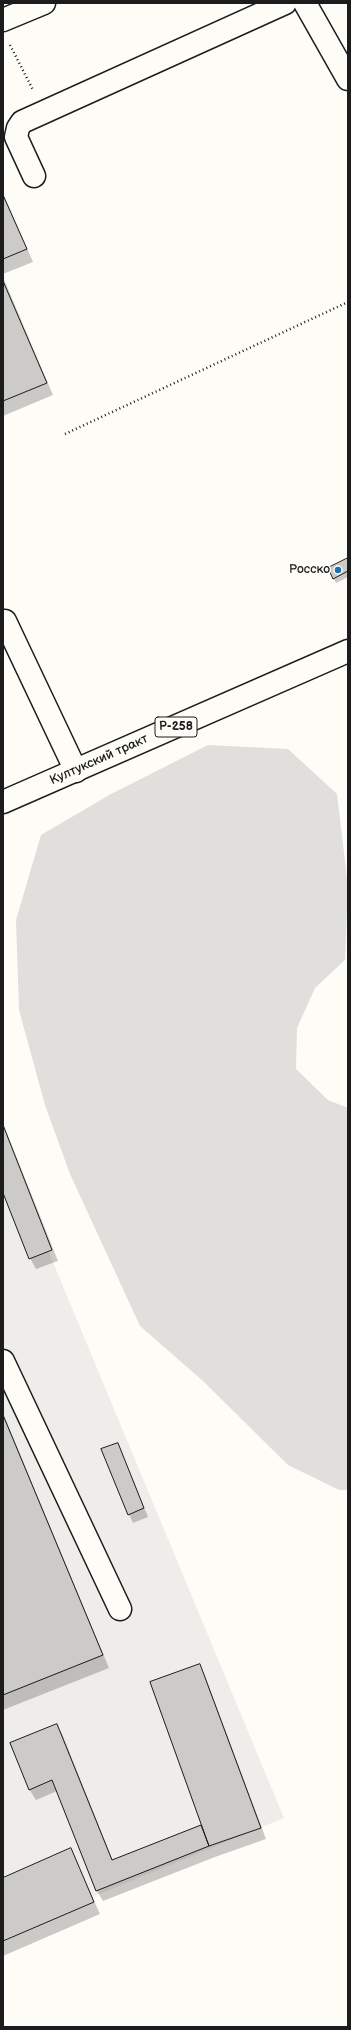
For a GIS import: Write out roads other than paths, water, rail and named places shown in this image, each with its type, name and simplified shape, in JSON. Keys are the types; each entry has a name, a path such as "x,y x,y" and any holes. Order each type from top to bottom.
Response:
{"main road":[{"path":"3,20 44,3"},
{"path":"34,176 16,137 18,128 22,122 285,3"},
{"path":"305,3 348,79"},
{"path":"5,621 76,770"},
{"name":"Култукский тракт","path":"3,802 348,651"},
{"path":"3,1361 120,1609"}],"place":[{"name":"Росско","path":"338,570"}]}
